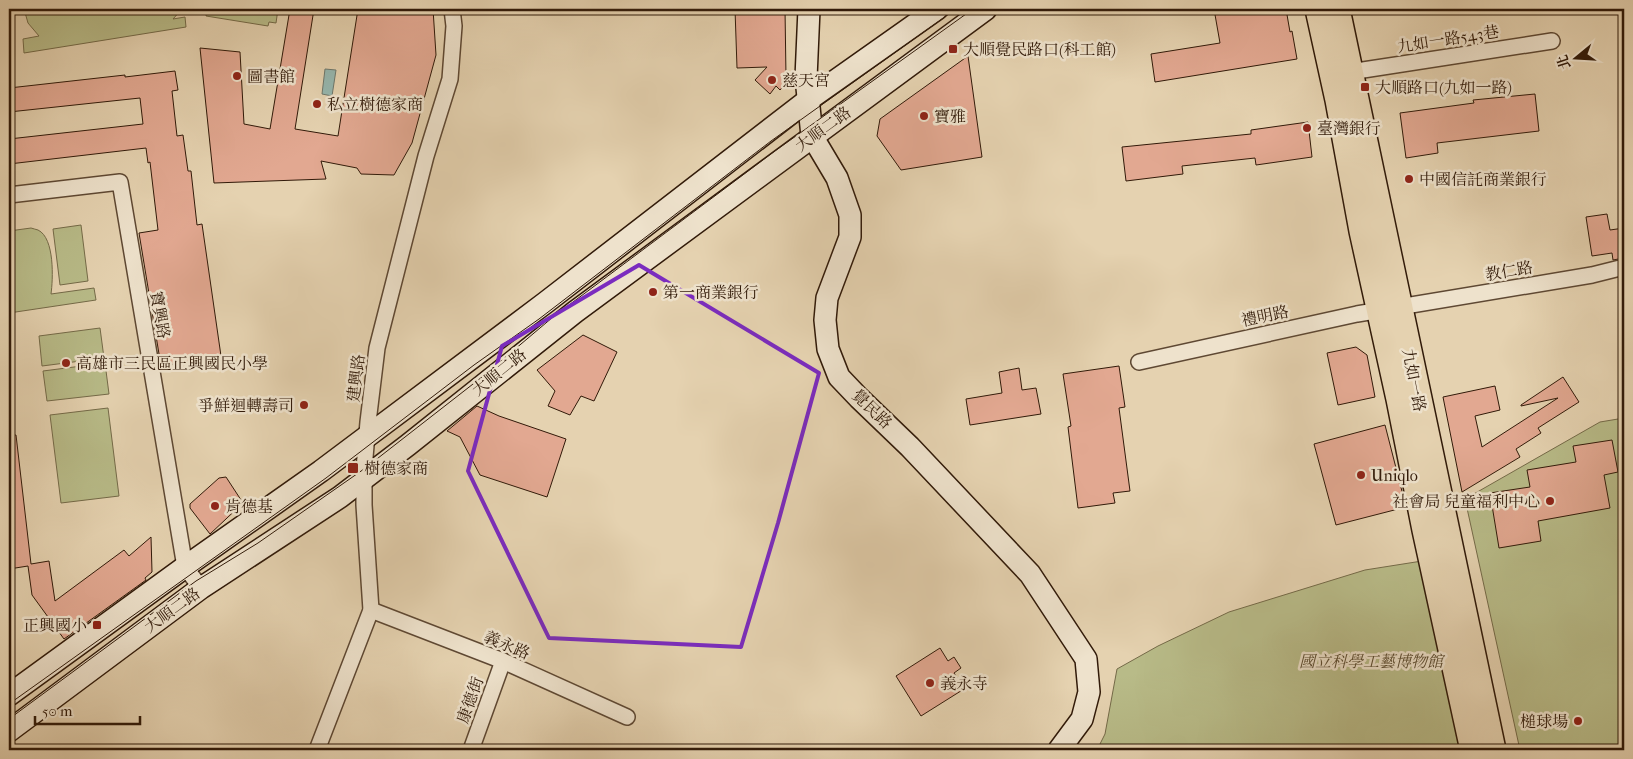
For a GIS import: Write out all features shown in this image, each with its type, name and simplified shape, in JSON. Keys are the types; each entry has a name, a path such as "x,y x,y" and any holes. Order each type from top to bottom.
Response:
{"main road":[{"name":"九如一路","path":"1318,9 1338,100 1362,232 1390,309 1416,393 1493,750"},
{"name":"九如一路","path":"1337,9 1350,72 1425,530 1472,750"}],"street":[{"name":"建興路","path":"317,750 371,610 364,479 366,437 377,348 424,163 450,79 454,26 452,9"},
{"name":"覺民路","path":"809,9 806,78 812,136 837,178 850,215 850,236 827,298 825,320 828,349 839,376 910,447 1030,574 1086,659 1089,692 1082,719 1060,750"},
{"name":"大順二路","path":"9,695 321,471 545,303 808,100 937,9"},
{"name":"大順二路","path":"9,731 201,588 340,497 575,312 986,9"},
{"name":"九如一路543巷","path":"1350,72 1552,41"},
{"name":"寶興路","path":"9,196 120,182 185,567 201,588"},
{"name":"教仁路","path":"1390,309 1624,267"},
{"name":"禮明路","path":"1139,362 1357,314 1390,309"},
{"name":"義永路","path":"371,610 503,661 627,718"},
{"name":"康德街","path":"470,750 503,661"}],"highlighted area":[{"path":"639,265 819,373 778,523 741,647 549,638 468,471 502,346"}],"green space":[{"path":"24,9 182,9 173,19 185,17 186,27 24,53 23,39 39,36 28,23"},
{"path":"207,9 278,9 276,23 269,22 268,26 206,16"},
{"path":"81,225 88,281 60,285 53,229"},
{"path":"31,228 44,234 50,250 52,260 51,294 94,288 96,300 9,313 9,231"},
{"path":"100,328 104,358 42,366 39,336"},
{"path":"105,363 109,394 47,401 43,371"},
{"path":"108,408 119,496 61,503 50,415"},
{"path":"1624,418 1624,750 1520,750 1465,499 1600,422"},
{"name":"國立科學工藝博物館","path":"1441,558 1488,750 1097,750 1105,734 1117,669 1158,646 1229,612 1365,570"}],"water":[{"path":"325,69 336,70 332,96 322,94"}],"building":[{"path":"290,9 314,9 295,129 338,136 358,9 433,9 436,55 412,143 394,175 361,174 357,168 321,161 326,179 214,183 200,48 240,52 244,124 270,129"},
{"path":"735,9 785,9 786,77 788,81 780,90 776,86 770,94 755,80 767,67 737,68"},
{"path":"1214,9 1286,9 1297,59 1155,82 1151,54 1220,43"},
{"name":"寶雅","path":"968,56 982,157 901,170 877,136 880,119"},
{"path":"175,71 178,90 172,91 177,136 183,135 188,171 191,171 197,225 202,224 221,356 161,366 139,233 158,230 150,162 148,163 146,148 9,164 9,139 143,124 140,98 9,112 9,88"},
{"path":"1535,94 1539,131 1437,143 1438,153 1406,158 1400,113 1474,103 1473,100"},
{"path":"1308,122 1312,157 1256,165 1255,158 1182,166 1183,174 1126,181 1122,147 1251,134 1251,130"},
{"path":"1607,214 1610,230 1624,228 1624,258 1613,260 1612,253 1592,256 1586,217"},
{"path":"583,335 617,352 594,401 581,396 570,415 548,406 555,391 537,370"},
{"path":"1356,347 1367,355 1375,397 1338,405 1327,353"},
{"path":"1119,366 1125,407 1119,408 1130,491 1113,493 1115,503 1078,508 1068,427 1071,426 1063,374"},
{"path":"1019,368 1022,390 1036,388 1041,414 970,425 966,399 1002,393 999,372"},
{"path":"1563,377 1579,402 1538,428 1541,433 1516,449 1520,457 1462,492 1443,397 1495,386 1500,410 1475,416 1482,447 1558,398 1521,406"},
{"path":"477,406 499,416 566,439 547,497 480,475 460,437 447,431"},
{"name":"Uniqlo","path":"1385,425 1406,507 1336,525 1314,444"},
{"path":"9,435 16,435 31,564 49,561 55,601 124,550 129,556 151,537 152,572 145,578 146,580 64,639 32,595 28,566 9,569"},
{"name":"社會局 兒童福利中心","path":"1612,440 1618,472 1604,475 1610,508 1538,521 1541,541 1499,548 1490,493 1530,487 1527,470 1576,462 1573,446"},
{"name":"肯德基","path":"226,477 243,503 210,534 190,508 190,504 219,478"},
{"name":"義永寺","path":"940,648 948,661 954,657 961,668 954,673 964,689 921,716 896,676"}],"tram line":[{"path":"9,704 326,478 474,365 539,319 771,141 956,9"},
{"path":"9,719 196,581 258,543 364,469 482,377 553,317 775,151 973,9"}],"place":[{"name":"大順覺民路口(科工館)","path":"953,49"},
{"name":"圖書館","path":"237,76"},
{"name":"慈天宮","path":"772,80"},
{"name":"大順路口(九如一路)","path":"1365,87"},
{"name":"私立樹德家商","path":"317,104"},
{"name":"寶雅","path":"924,116"},
{"name":"臺灣銀行","path":"1307,128"},
{"name":"中國信託商業銀行","path":"1409,179"},
{"name":"第一商業銀行","path":"653,292"},
{"name":"高雄市三民區正興國民小學","path":"66,363"},
{"name":"爭鮮迴轉壽司","path":"304,405"},
{"name":"樹德家商","path":"353,468"},
{"name":"Uniqlo","path":"1361,475"},
{"name":"社會局 兒童福利中心","path":"1550,501"},
{"name":"肯德基","path":"215,506"},
{"name":"正興國小","path":"97,625"},
{"name":"義永寺","path":"930,683"},
{"name":"槌球場","path":"1578,721"}]}
